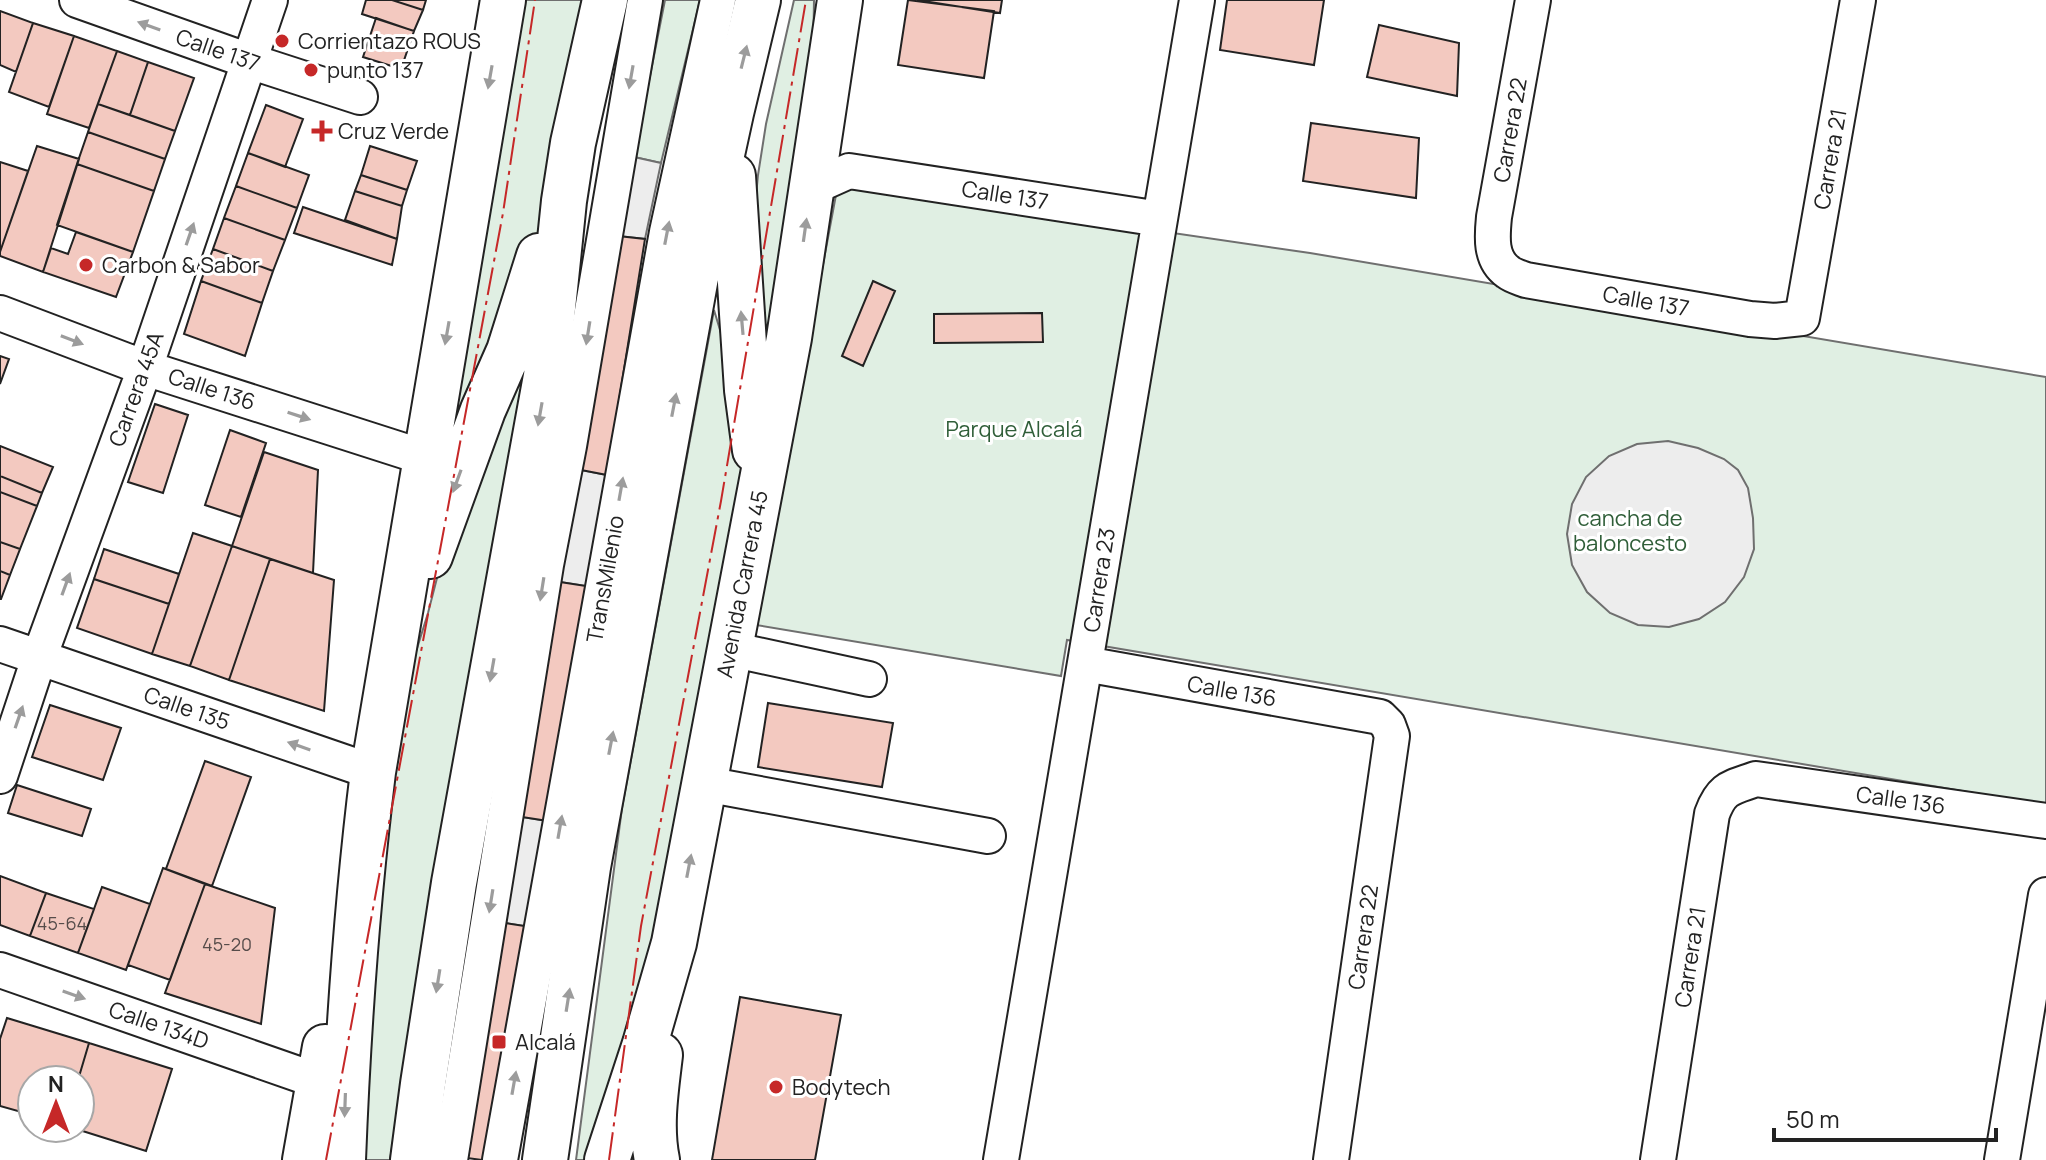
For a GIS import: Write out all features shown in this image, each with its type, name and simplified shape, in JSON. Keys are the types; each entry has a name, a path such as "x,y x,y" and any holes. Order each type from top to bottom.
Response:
{"highway":[{"path":"343,1160 346,1079 373,772 503,0"},
{"path":"413,1160 452,897 546,376 573,143 605,0"},
{"path":"545,1160 588,867 700,255 758,0"},
{"name":"Avenida Carrera 45","path":"607,1160 674,943 789,338 830,180 817,143 840,0"},
{"path":"731,113 737,260 755,457 756,513"},
{"path":"387,692 435,540 483,410 509,351 573,143"},
{"path":"305,1160 366,832"},
{"path":"657,1160 654,1146 655,1101 674,943"}],"street":[{"name":"Calle 137","path":"77,0 360,97"},
{"name":"Carrera 45A","path":"0,776 39,658 145,368 270,0"},
{"path":"450,1160 546,565 645,0"},
{"name":"TransMilenio","path":"500,1160 667,232 718,0"},
{"name":"Carrera 23","path":"1001,1160 1197,0"},
{"name":"Carrera 22","path":"1497,259 1492,242 1494,217 1533,0"},
{"name":"Carrera 21","path":"1802,318 1858,0"},
{"name":"Calle 137","path":"830,180 1160,219"},
{"name":"Calle 137","path":"1497,259 1508,273 1526,280 1750,319 1775,321 1802,318"},
{"name":"Calle 136","path":"0,313 145,368 426,458"},
{"name":"Calle 135","path":"0,644 373,772"},
{"path":"730,649 869,679"},
{"name":"Calle 136","path":"1085,664 1380,717"},
{"name":"Carrera 22","path":"1331,1160 1392,736 1388,725 1380,717"},
{"name":"Calle 136","path":"1756,779 2046,821"},
{"name":"Carrera 21","path":"1658,1160 1712,814 1718,798 1729,788 1756,779"},
{"path":"705,784 988,836"},
{"path":"2002,1160 2046,895"},
{"name":"Calle 134D","path":"0,970 318,1081"}],"green space":[{"path":"516,0 588,0 539,229 505,318 453,429 491,156"},
{"path":"665,0 700,0 661,163 634,157"},
{"path":"794,0 814,0 813,63 767,379 751,249 766,124"},
{"name":"Parque Alcalá","path":"838,184 1310,253 2046,377 2046,804 1067,640 1061,676 756,625"},
{"path":"714,310 729,360 742,445 744,501 664,921 592,1160 576,1160 622,808"},
{"path":"530,337 446,814 390,1160 358,1160 363,1024 406,684 445,547"}],"shaded area":[{"path":"634,157 661,163 645,239 618,236"},
{"path":"1668,441 1698,448 1724,459 1738,470 1748,488 1754,549 1744,577 1725,602 1699,619 1669,627 1638,625 1610,613 1587,592 1572,565 1567,534 1572,504 1586,477 1609,456 1637,444"},
{"path":"581,470 607,475 586,586 560,582"},
{"path":"522,817 548,821 531,927 505,923"}],"building":[{"path":"366,0 392,0 423,10 414,31 362,14"},
{"path":"392,0 426,0 423,10"},
{"path":"908,0 994,11 984,78 898,65"},
{"path":"917,0 1002,0 1000,13"},
{"path":"1227,0 1324,0 1314,65 1220,50"},
{"path":"0,11 33,23 16,72 0,65"},
{"path":"376,18 414,31 401,69 363,57"},
{"path":"33,23 74,36 49,107 9,92"},
{"path":"1379,25 1459,43 1457,96 1367,77"},
{"path":"74,36 117,51 89,128 47,114"},
{"path":"117,51 148,62 130,115 98,104"},
{"path":"148,62 194,78 175,131 130,115"},
{"path":"98,104 175,131 165,159 88,132"},
{"path":"266,105 303,119 285,167 248,153"},
{"path":"1311,123 1419,138 1416,198 1303,181"},
{"path":"88,132 165,159 154,191 77,164"},
{"path":"37,146 79,159 43,272 0,256"},
{"path":"370,146 417,161 407,190 361,175"},
{"path":"248,153 309,175 297,208 236,186"},
{"path":"0,162 28,171 0,252"},
{"path":"77,164 154,191 133,252 57,225"},
{"path":"361,175 407,190 402,206 355,191"},
{"path":"236,186 297,208 285,240 224,218"},
{"path":"355,191 402,206 397,239 345,220"},
{"path":"303,207 397,239 392,265 294,233"},
{"path":"224,218 285,240 273,271 213,249"},
{"name":"Carbon & Sabor","path":"76,232 133,252 116,297 43,272 51,248 68,254"},
{"path":"618,236 645,239 607,475 581,470"},
{"path":"213,249 273,271 262,303 201,281"},
{"path":"201,281 262,303 245,356 184,334"},
{"path":"873,281 895,291 863,366 842,356"},
{"path":"1042,313 1043,342 934,343 934,314"},
{"path":"0,356 9,359 0,384"},
{"path":"155,404 188,415 163,493 128,482"},
{"path":"230,430 266,443 241,517 205,505"},
{"path":"0,446 53,467 42,493 0,476"},
{"path":"264,452 318,470 313,573 232,546"},
{"path":"0,476 42,493 37,506 0,492"},
{"path":"0,492 37,506 20,549 0,542"},
{"path":"193,533 232,546 190,666 152,654"},
{"path":"0,542 20,549 10,575 0,571"},
{"path":"232,546 270,559 229,680 190,666"},
{"path":"104,549 179,574 169,604 94,579"},
{"path":"270,559 334,580 324,711 229,680"},
{"path":"0,571 10,575 1,599 0,599"},
{"path":"94,579 169,604 152,654 77,628"},
{"path":"560,582 586,586 548,821 522,817"},
{"path":"768,703 893,723 882,787 758,767"},
{"path":"50,705 121,728 103,780 32,757"},
{"path":"205,761 251,777 212,886 166,869"},
{"path":"17,785 91,809 82,836 8,813"},
{"path":"163,868 205,884 170,980 128,965"},
{"path":"0,876 46,893 30,936 0,925"},
{"path":"205,884 275,908 261,1024 165,993"},
{"path":"102,887 150,904 126,970 78,953"},
{"path":"46,893 94,909 78,953 30,936"},
{"name":"Alcalá","path":"505,923 531,927 493,1160 482,1160 467,1158"},
{"name":"Bodytech","path":"740,997 841,1015 815,1160 712,1160"},
{"path":"7,1018 89,1043 83,1064 16,1064 16,1110 0,1106 0,1039"},
{"path":"89,1043 172,1069 146,1151 96,1135 96,1064 83,1064"}],"power":[{"path":"326,1160 503,213 535,0"},
{"path":"609,1160 641,926 721,501 806,0"}],"place":[{"name":"Corrientazo ROUS","path":"282,41"},
{"name":"punto 137","path":"311,70"},
{"name":"Cruz Verde","path":"322,131"},
{"name":"Carbon & Sabor","path":"86,265"},
{"name":"Alcalá","path":"499,1042"},
{"name":"Bodytech","path":"776,1087"}],"park label":[{"name":"cancha de baloncesto","path":"1630,530"}]}
